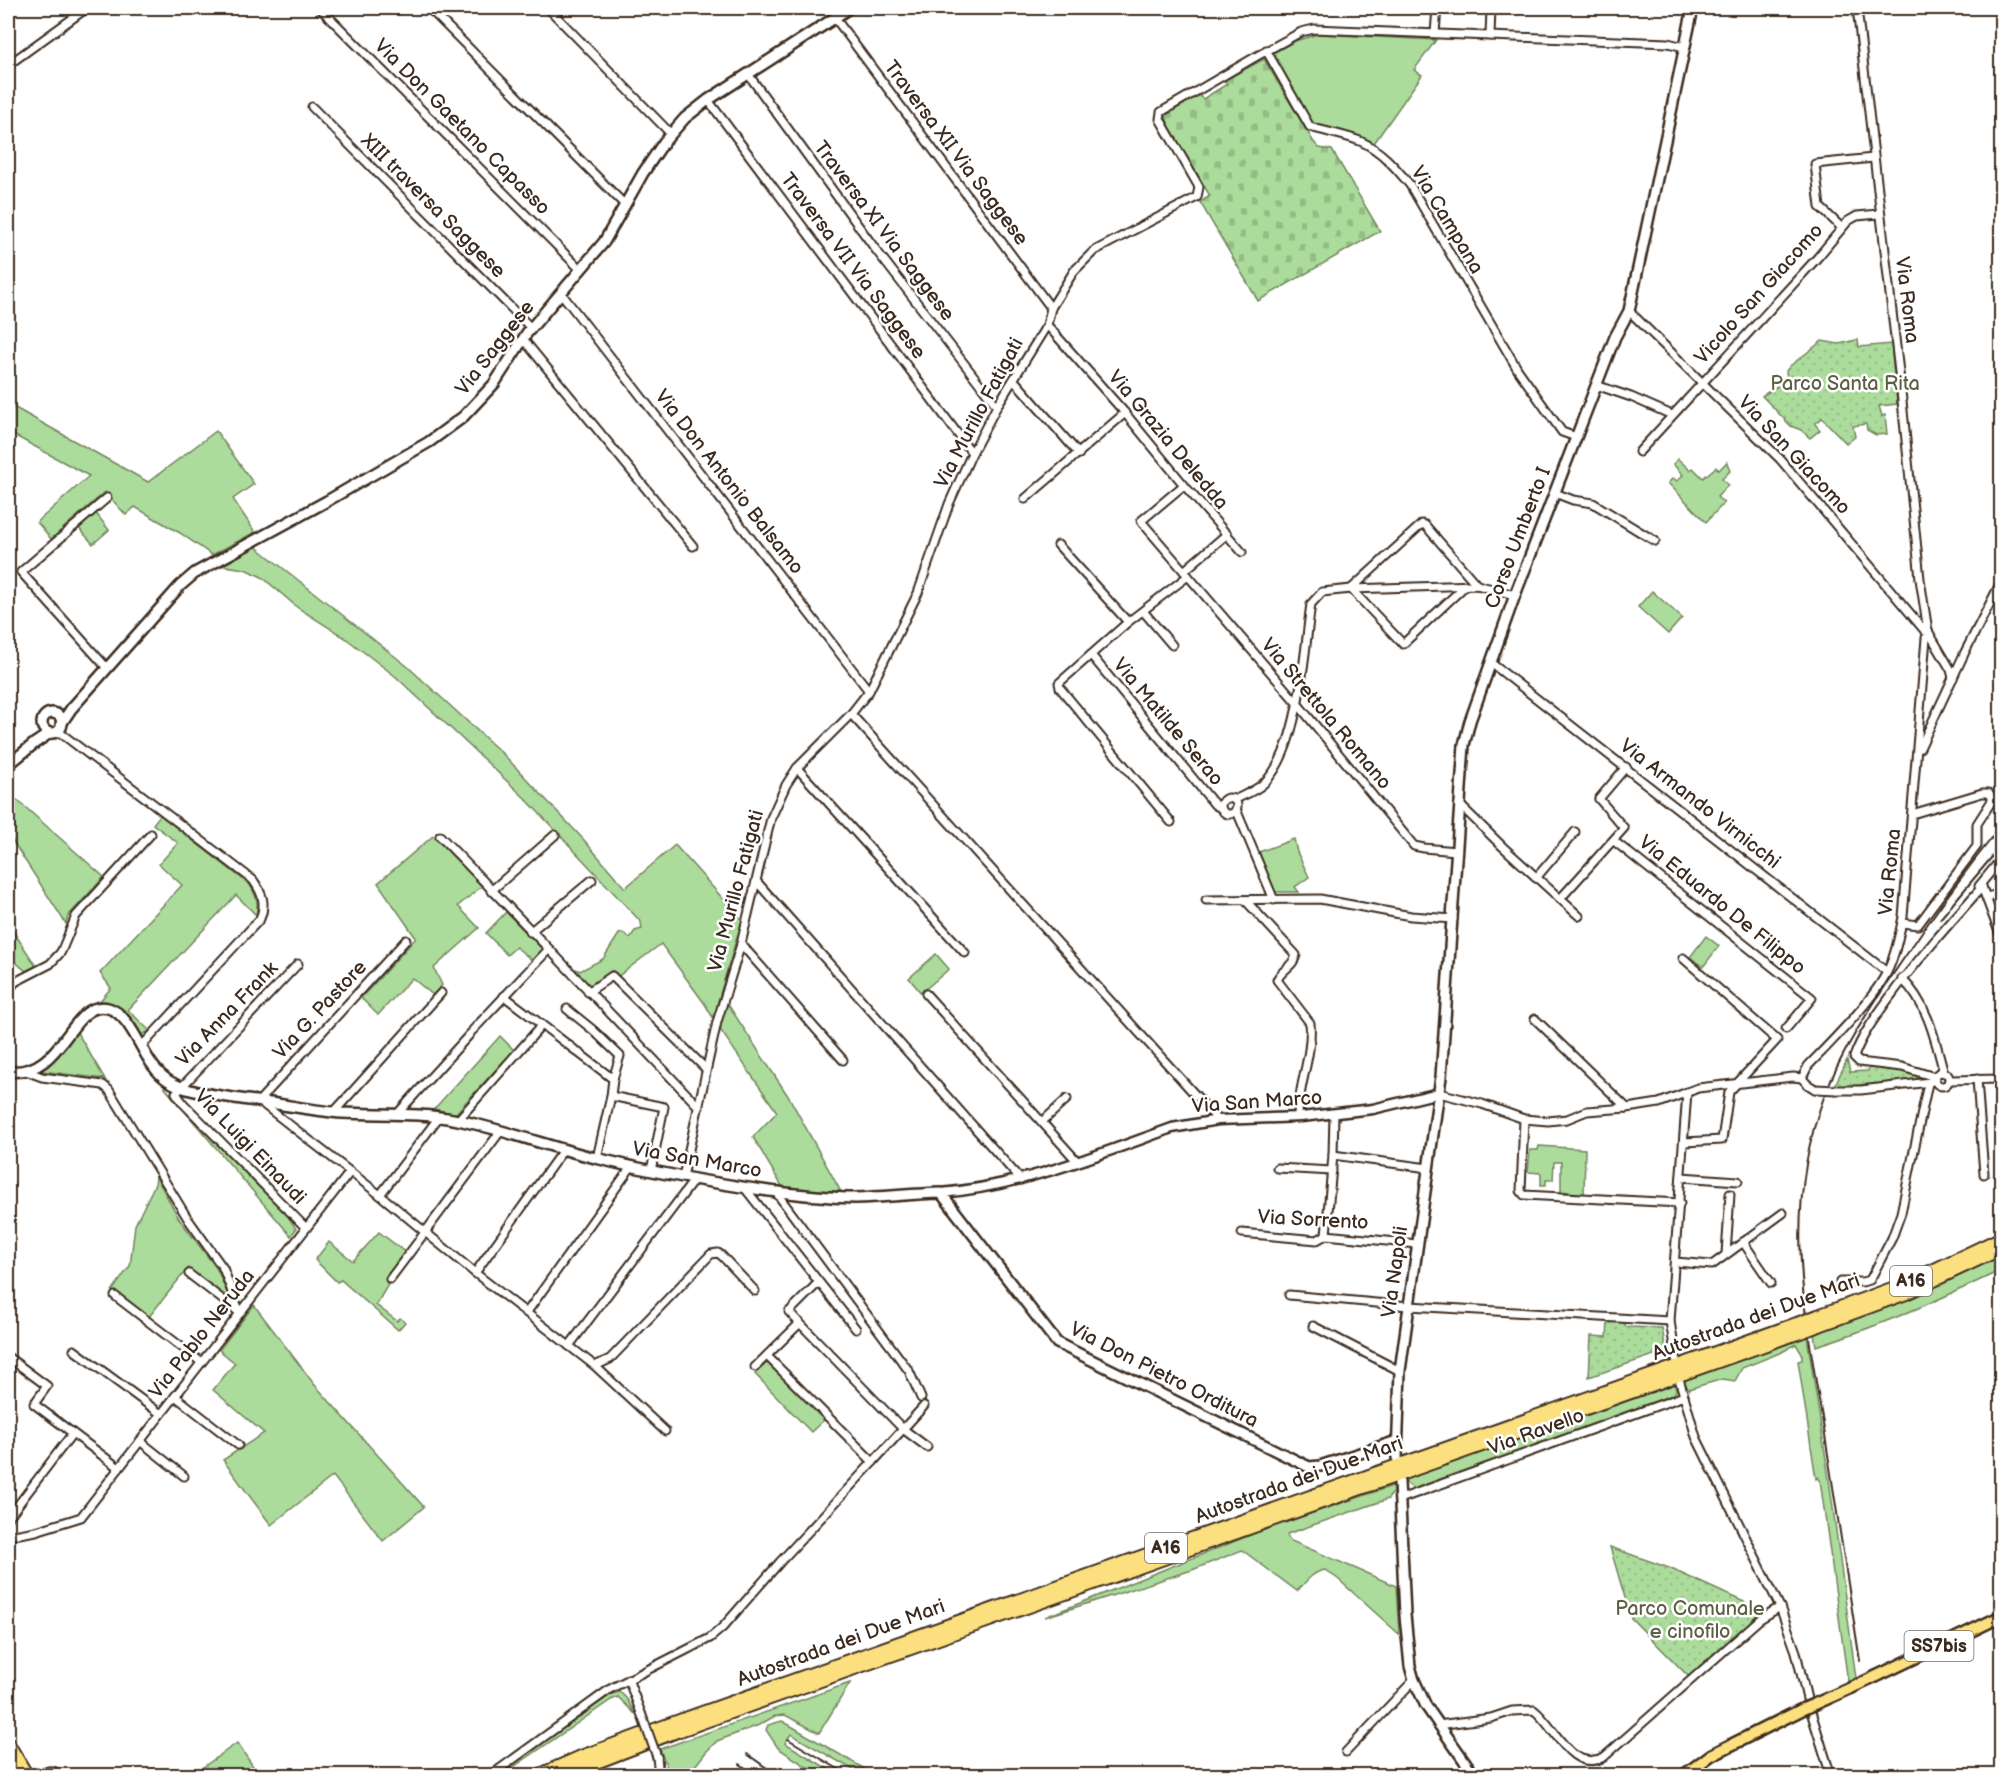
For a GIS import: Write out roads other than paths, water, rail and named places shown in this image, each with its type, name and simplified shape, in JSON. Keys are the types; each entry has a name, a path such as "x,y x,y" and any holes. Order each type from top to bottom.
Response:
{"highway":[{"name":"Autostrada dei Due Mari","path":"560,1776 667,1735 1797,1328 1903,1285 2001,1238"},
{"name":"Autostrada dei Due Mari","path":"1818,1320 1906,1293 2001,1248"},
{"name":"Autostrada dei Due Mari","path":"538,1776 581,1757 674,1723 1797,1328"},
{"path":"8,1744 27,1776"},
{"path":"8,1763 15,1776"}],"main road":[{"name":"Via Saggese","path":"70,709 180,586 195,573 388,466 429,442 463,417 494,384 531,328 604,242 643,173 685,118 708,100 849,8"},
{"name":"Corso Umberto I","path":"1439,1093 1453,919 1459,804 1466,737 1515,595 1615,337 1629,311 1693,8"},
{"path":"35,743 47,714 56,715 70,709"},
{"path":"8,765 35,743 56,730 70,709"},
{"path":"56,715 60,719 56,730"},
{"path":"42,722 45,730 56,730"},
{"name":"Via San Marco","path":"26,1071 50,1058 85,1014 100,1007 109,1008 121,1016 153,1066 166,1079 181,1087 207,1094 334,1112 398,1113 458,1120 631,1167 744,1187 853,1198 941,1193"},
{"path":"8,1071 26,1071"},
{"name":"Via Napoli","path":"1396,1458 1400,1371 1439,1093"},
{"name":"Via Don Pietro Orditura","path":"941,1193 1057,1343 1309,1467 1320,1466 1397,1441"},
{"path":"1399,1482 1405,1615 1408,1653 1414,1680 1438,1725 1475,1776"},
{"name":"SS7bis","path":"1683,1776 1711,1755 2001,1616"}],"street":[{"path":"8,65 87,8"},
{"name":"Via Don Gaetano Capasso","path":"320,8 581,270"},
{"path":"429,8 625,205"},
{"path":"548,8 671,134"},
{"path":"1435,33 1437,8"},
{"path":"1490,36 1491,8"},
{"name":"Via Roma","path":"1802,1078 1808,1066 1866,1003 1887,972 1895,952 1902,922 1927,634 1857,8"},
{"name":"Traversa XII Via Saggese","path":"835,18 1051,308"},
{"path":"1266,50 1301,32 1314,29 1668,43 1684,47"},
{"name":"Via Murillo Fatigati","path":"683,1177 717,1022 741,944 771,818 786,785 797,768 851,714 869,691 918,593 949,504 972,453 997,406 1047,325 1051,308 1074,271 1094,251 1197,197 1200,187 1159,116 1266,50"},
{"name":"Via Campana","path":"1266,50 1310,127 1361,141 1394,165 1410,185 1518,370 1562,432 1576,437"},
{"name":"Traversa XI Via Saggese","path":"748,74 876,250 997,406"},
{"name":"Traversa VII Via Saggese","path":"708,100 972,453"},
{"name":"XIII traversa Saggese","path":"312,107 531,328"},
{"path":"1842,228 1820,207 1815,164 1873,158"},
{"name":"Vicolo San Giacomo","path":"1639,452 1852,217 1879,214"},
{"name":"Via Don Antonio Balsamo","path":"561,293 869,691"},
{"name":"Via San Giacomo","path":"1629,311 1780,459 1927,634"},
{"name":"Via Grazia Deledda","path":"1047,325 1227,534 1186,573 1059,683 1060,688 1171,822"},
{"path":"523,339 693,546"},
{"path":"1014,380 1079,454"},
{"path":"1596,385 1672,415"},
{"path":"1025,499 1125,413"},
{"name":"Via Strettola Romano","path":"1184,485 1141,521 1297,703 1414,846 1456,851"},
{"path":"1555,493 1573,500 1593,503 1655,541"},
{"path":"107,498 21,572 107,668"},
{"path":"1351,589 1422,524 1477,585"},
{"path":"1227,534 1242,552"},
{"path":"1058,545 1128,622"},
{"path":"1918,753 2001,580"},
{"path":"1351,589 1403,644 1467,585"},
{"path":"1234,800 1262,785 1270,776 1287,743 1297,703 1311,604 1322,592 1477,585 1515,595"},
{"path":"1143,611 1172,645"},
{"name":"Via Roma","path":"1927,634 1951,670 1953,678"},
{"path":"1944,660 1954,660 1965,652"},
{"name":"Via Matilde Serao","path":"1091,655 1215,805 1221,808"},
{"name":"Via Armando Virnicchi","path":"1491,663 1887,972"},
{"path":"1920,713 1924,719 1929,720 1935,716"},
{"path":"851,714 1218,1120"},
{"path":"56,730 253,880 263,896 264,908 260,920 141,1047"},
{"path":"1614,841 1624,828 1599,799 1626,767"},
{"path":"797,768 965,953"},
{"path":"1902,922 1918,925 1949,885 1977,846 1977,824 1993,799 1989,793 1982,793 1912,814"},
{"path":"1236,809 1226,814 1221,808 1221,802 1230,798 1237,804 1236,809 1274,900"},
{"path":"1459,804 1579,916"},
{"path":"1536,878 1575,832"},
{"path":"8,991 15,982 50,964 61,952 76,916 151,834"},
{"path":"491,891 555,835"},
{"path":"440,836 699,1107"},
{"name":"Via Eduardo De Filippo","path":"1560,899 1614,841 1812,998 1786,1029"},
{"path":"2001,858 1979,886 1982,887 2001,940"},
{"path":"530,932 592,880"},
{"path":"757,882 1021,1180"},
{"path":"1949,1080 1943,1086 1938,1085 1902,1067 1859,1062 1854,1057 1858,1045 1875,1017 1902,980 1982,887"},
{"path":"1986,897 2001,893"},
{"path":"1206,900 1320,899 1411,916 1453,919"},
{"path":"1246,901 1296,955 1295,960 1278,976 1277,980 1310,1023 1309,1052 1299,1098 1298,1117"},
{"name":"Via G. Pastore","path":"259,1101 406,940"},
{"path":"741,944 843,1060"},
{"path":"398,1113 549,950"},
{"path":"1683,958 1777,1040 1729,1092 1722,1140 1684,1142"},
{"name":"Via Anna Frank","path":"181,1087 298,964"},
{"path":"588,992 612,976 706,1069"},
{"path":"1902,980 1915,991 1932,1030 1944,1073 1948,1075 1949,1080"},
{"path":"334,1112 441,993"},
{"path":"926,994 1077,1161"},
{"path":"504,996 613,1079"},
{"path":"567,1009 620,1056 597,1158"},
{"path":"1535,1019 1627,1108"},
{"path":"458,1120 542,1025"},
{"path":"26,1071 42,1077 103,1085 109,1090 188,1219 223,1268 240,1313"},
{"path":"1840,1281 1870,1280 1892,1238 1900,1213 1925,1103 1933,1081 1938,1074 1944,1073"},
{"path":"1439,1093 1482,1104 1524,1119 1548,1121 1566,1119 1587,1111 1659,1103 1698,1088 1793,1077 1802,1078 1815,1089 1837,1090 1861,1090 1933,1081"},
{"path":"1977,1079 1984,1174"},
{"path":"1949,1080 2001,1079"},
{"name":"Via Luigi Einaudi","path":"181,1087 176,1093 183,1103 306,1228"},
{"path":"1676,1359 1670,1322 1688,1092"},
{"name":"Via San Marco","path":"941,1193 973,1190 1021,1180 1173,1128 1218,1120 1298,1117 1373,1109 1439,1093"},
{"path":"611,1096 664,1107 651,1171"},
{"path":"1042,1122 1067,1099"},
{"path":"259,1101 380,1195 474,1273 595,1366 665,1431"},
{"path":"1326,1235 1334,1114"},
{"path":"380,1195 439,1117"},
{"path":"1524,1119 1522,1194 1680,1203"},
{"path":"390,1279 500,1132"},
{"path":"474,1273 563,1150"},
{"path":"1333,1155 1428,1168"},
{"path":"527,1312 631,1167"},
{"path":"1277,1168 1332,1171"},
{"name":"Via Pablo Neruda","path":"8,1536 36,1531 81,1516 350,1172"},
{"path":"1681,1177 1738,1181"},
{"path":"569,1346 694,1179"},
{"path":"744,1187 856,1329"},
{"path":"776,1191 909,1371 921,1398"},
{"path":"1726,1254 1730,1194"},
{"path":"1674,1262 1712,1265 1783,1213"},
{"name":"Via Sorrento","path":"1242,1233 1317,1240 1326,1235 1417,1244"},
{"path":"1743,1242 1772,1283"},
{"path":"595,1366 610,1359 711,1254 718,1253 722,1256 755,1291"},
{"path":"189,1274 240,1313"},
{"path":"818,1283 789,1312 903,1429 927,1447"},
{"path":"1289,1295 1409,1306 1670,1322"},
{"path":"115,1296 201,1362"},
{"path":"755,1367 800,1323"},
{"path":"1313,1326 1400,1371"},
{"path":"74,1350 161,1414"},
{"path":"767,1356 873,1462"},
{"path":"8,1357 47,1386 33,1404 119,1468"},
{"path":"1680,1382 1696,1437 1779,1607 1796,1652 1807,1699 1831,1776"},
{"path":"175,1396 238,1445"},
{"name":"Via Ravello","path":"1400,1500 1684,1396"},
{"path":"490,1776 601,1695 710,1638 723,1627 924,1406"},
{"path":"8,1518 72,1434"},
{"path":"140,1441 184,1476"},
{"path":"1438,1725 1491,1718 1512,1711 1534,1710 1570,1753 1581,1760 1598,1760 1760,1619 1779,1607"},
{"path":"628,1679 657,1757 659,1776"},
{"path":"1346,1752 1414,1680"},
{"path":"41,1773 54,1770 61,1776"}],"railway":[{"path":"1860,1661 1805,1312 1800,1227 1803,1184 1811,1141 1824,1097 1848,1045 1924,928 2002,825"},
{"path":"1940,919 2002,845"},
{"path":"788,1739 850,1776"},
{"path":"747,1754 778,1776"},
{"path":"740,1764 756,1776"}],"park label":[{"name":"Parco Santa Rita","path":"1845,384"},
{"name":"Parco Comunale e cinofilo","path":"1690,1620"}]}
